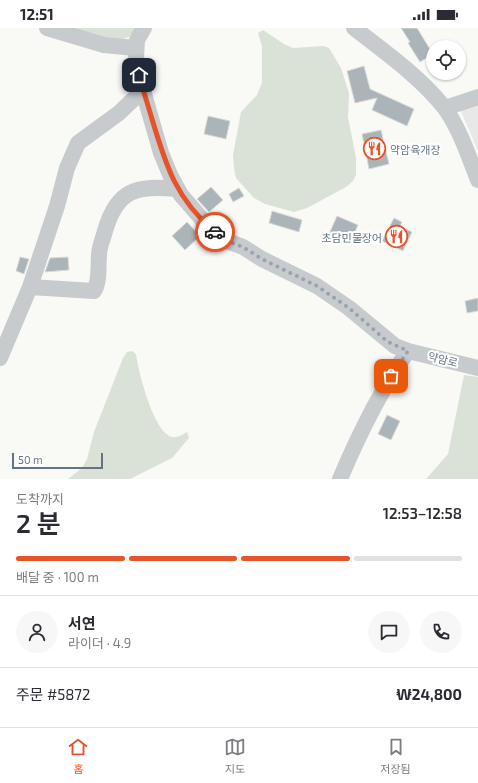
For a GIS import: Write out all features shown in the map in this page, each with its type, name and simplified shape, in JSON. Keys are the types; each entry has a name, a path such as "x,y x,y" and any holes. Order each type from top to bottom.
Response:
{"street":[{"path":"48,28 104,45 136,48 137,40 144,28"},
{"path":"354,28 417,77 445,108 464,145 478,180"},
{"name":"약암로","path":"136,48 143,90 161,153 170,177 192,210 222,239 243,247 262,259 317,286 349,308 388,342 408,351 478,368"},
{"path":"0,358 30,287 57,206 67,168 78,143 119,113 143,90"},
{"path":"445,108 478,97"},
{"path":"30,287 61,287 94,291 97,285 99,252 110,216 116,205 124,196 141,189 158,187 178,189"},
{"path":"340,479 367,420 385,386 408,351"}],"shaded area":[{"path":"73,28 138,28 129,37 117,41"},
{"path":"263,30 284,44 293,48 324,46 329,48 341,68 349,93 348,117 356,158 356,175 353,181 346,187 307,208 294,212 265,204 254,198 236,178 234,168 233,155 241,112 257,95 262,83 262,46 258,33"},
{"path":"478,104 478,151 460,109"},
{"path":"132,351 136,354 148,401 159,425 166,434 175,437 187,432 189,438 172,458 130,479 68,479 82,468 87,459 94,432 123,358 127,352"},
{"path":"464,375 478,377 478,479 426,479 448,454"}],"building":[{"path":"401,28 417,28 426,43 426,58 420,62 408,43 410,42"},
{"path":"364,66 370,89 414,109 407,126 372,110 377,98 355,103 347,71"},
{"path":"208,116 230,121 226,139 204,134"},
{"name":"약암육개장","path":"381,130 389,164 369,169 362,134"},
{"path":"211,187 223,200 209,212 197,199"},
{"path":"239,188 244,196 233,202 229,194"},
{"path":"272,211 302,220 299,232 269,223"},
{"path":"337,216 358,225 350,243 329,234"},
{"name":"초담민물장어","path":"394,218 402,222 400,226 412,232 403,251 382,241"},
{"path":"187,222 200,236 185,250 172,236"},
{"path":"20,257 29,259 24,274 16,271"},
{"path":"68,257 69,270 45,272 50,258"},
{"path":"478,298 478,311 467,313 465,301"},
{"path":"387,415 400,421 391,440 378,434"}],"way so far":[{"path":"215,232 222,239 243,247 262,259 288,270 317,286 349,308 388,342 408,351 391,376"}],"place":[{"name":"약암육개장","path":"375,149"},
{"name":"초담민물장어","path":"397,237"}],"route":[{"path":"139,75 161,153 170,177 192,210 215,232"}]}
